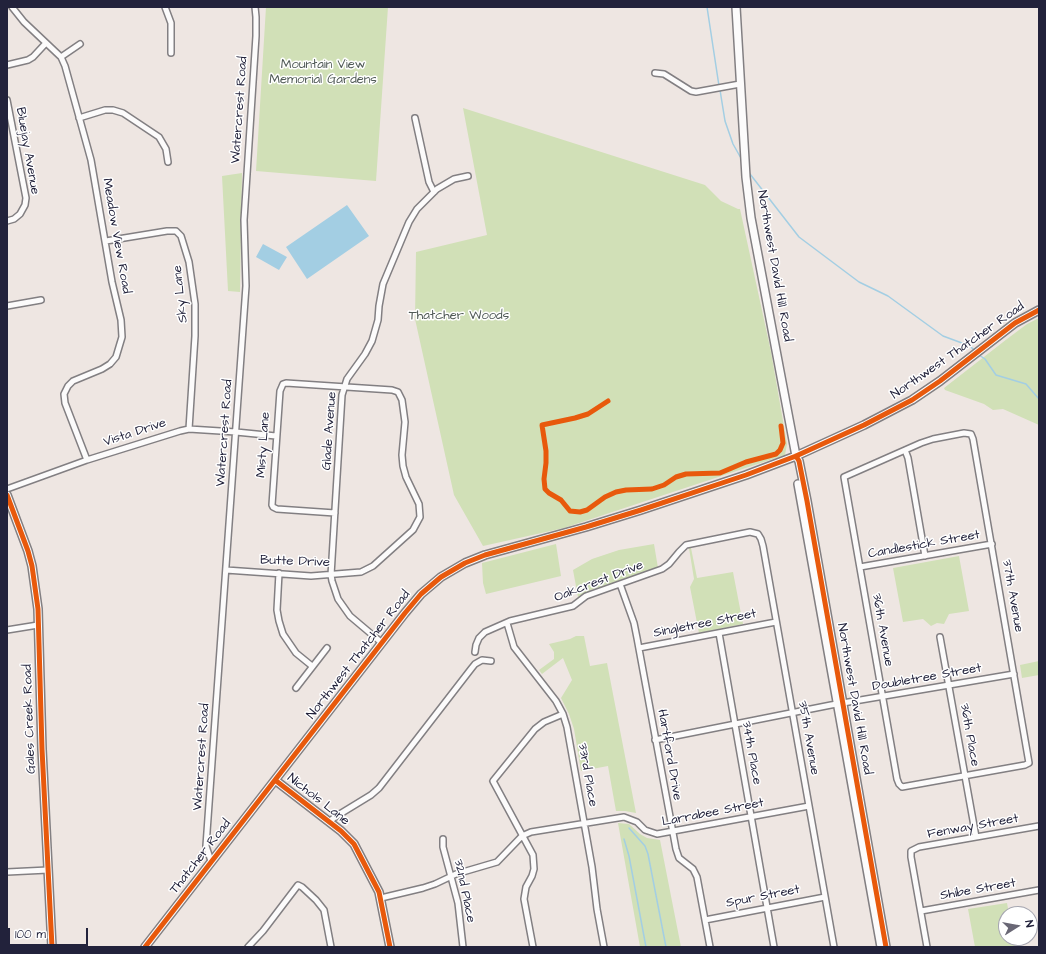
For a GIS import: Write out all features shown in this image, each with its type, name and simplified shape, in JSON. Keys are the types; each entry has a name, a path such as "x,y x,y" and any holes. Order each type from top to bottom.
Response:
{"street":[{"name":"Meadow View Road","path":"12,7 24,22 61,57 65,66 91,160 112,282 121,320 122,336 116,357 110,364 73,381 68,386 64,394 65,403 87,460"},
{"path":"165,7 171,23 171,53"},
{"name":"Watercrest Road","path":"212,861 206,846 246,286 244,220 256,36 256,17 254,7"},
{"name":"Northwest David Hill Road","path":"736,7 740,84 751,218 796,456 794,463 886,947"},
{"path":"7,65 34,57 46,43"},
{"path":"61,57 80,44"},
{"path":"655,74 664,74 696,92 740,84"},
{"name":"Bluejay Avenue","path":"7,100 26,192 25,205 20,214 7,221"},
{"path":"79,118 105,110 113,110 123,113 159,137 166,149 168,162"},
{"path":"415,118 429,182 434,192"},
{"name":"Glade Avenue","path":"382,643 350,616 343,608 334,588 331,575 342,395 351,373 365,354 372,341 378,320 384,280 409,222 417,209 442,185 452,180 468,176"},
{"name":"Sky Lane","path":"106,241 167,230 176,231 182,236 193,285 196,317 189,429"},
{"path":"7,306 41,300"},
{"name":"Northwest Thatcher Road","path":"275,780 412,604 428,587 448,572 485,555 586,527 646,508 746,475 796,456 864,425 901,406 940,381 1015,323 1039,310"},
{"name":"Misty Lane","path":"335,513 277,509 273,507 272,498 276,436 280,391 283,384 289,383 344,387"},
{"name":"Butte Drive","path":"226,570 311,576 361,572 373,566 418,524 420,517 419,504 406,477 403,466 402,454 405,422 402,400 400,396 395,390 344,387"},
{"name":"Vista Drive","path":"7,489 147,440 189,429 276,436"},
{"name":"37th Avenue","path":"905,450 933,439 964,433 971,434 973,439 1029,763 965,776"},
{"path":"905,450 908,458 925,556"},
{"name":"36th Avenue","path":"905,450 844,477 897,779 900,786 904,786 965,776"},
{"name":"Gales Creek Road","path":"7,495 21,528 32,566 38,609 52,947"},
{"name":"Oakcrest Drive","path":"475,652 479,638 485,632 506,623 569,607 586,596 665,568 686,545 754,532 758,534"},
{"name":"35th Avenue","path":"758,534 762,542 834,947"},
{"name":"Candlestick Street","path":"860,567 992,544"},
{"path":"279,573 277,610 283,634 296,652 312,666"},
{"name":"Hartford Drive","path":"620,584 634,623 676,849 679,858 692,869 697,877 710,947"},
{"name":"Singletree Street","path":"638,648 776,622"},
{"name":"33rd Place","path":"506,623 515,649 553,697 563,714 568,731 585,823 604,947"},
{"path":"7,630 38,625"},
{"name":"34th Place","path":"719,633 774,947"},
{"name":"36th Place","path":"940,637 976,837"},
{"path":"296,688 327,648"},
{"path":"329,822 371,795 379,788 471,668 482,660 491,661"},
{"name":"Doubletree Street","path":"655,740 883,696 1014,674"},
{"name":"Northwest David Hill Road","path":"841,704 881,947"},
{"path":"533,947 524,899 526,887 532,876 534,861 533,855 493,781 535,729 541,724 563,714"},
{"name":"Thatcher Road","path":"145,947 275,780"},
{"name":"Nichols Lane","path":"275,780 346,835 354,844 377,886 381,898 390,947"},
{"name":"Larrabee Street","path":"381,898 423,888 451,876 497,862 522,836 531,832 624,816 636,822 644,830 657,834 809,806"},
{"name":"Fenway Street","path":"921,911 911,851 919,847 1039,826"},
{"name":"32nd Place","path":"442,839 458,903 463,947"},
{"path":"7,872 48,870"},
{"path":"248,947 263,931 298,885 316,900 324,910 331,947"},
{"name":"Shibe Street","path":"921,911 1039,890"},
{"name":"Spur Street","path":"706,920 825,897"},
{"path":"921,911 927,947"}],"green space":[{"name":"Mountain View Memorial Gardens","path":"266,7 388,7 376,181 256,171"},
{"name":"Thatcher Woods","path":"463,108 705,185 721,201 740,209 771,352 787,444 785,455 564,528 483,546 454,495 415,319 416,252 487,235"},
{"path":"242,173 240,292 228,291 222,176"},
{"path":"1039,318 1039,425 1003,409 993,410 984,404 945,390 944,388 1007,339 1027,324"},
{"path":"556,544 561,576 486,594 483,583 482,563"},
{"path":"654,544 658,568 591,590 578,597 573,570 592,559 619,550"},
{"path":"689,548 691,548 697,578 733,572 743,624 699,633 690,587 694,579"},
{"path":"959,556 969,611 949,614 944,624 937,623 931,626 923,619 903,622 893,568"},
{"path":"576,636 584,636 590,666 607,663 636,813 616,811 608,766 581,771 574,729 561,698 572,680 563,658 542,674 539,670 554,659 554,652 549,644"},
{"path":"1039,661 1039,675 1022,678 1020,665"},
{"path":"618,823 629,824 647,838 660,840 681,947 640,947"},
{"path":"1007,903 1008,906 998,906 998,946 1015,947 975,947 968,909"}],"water":[{"path":"347,205 369,236 307,279 286,247"},
{"path":"263,244 287,257 279,270 256,257"}],"waterway":[{"path":"707,7 719,86"},
{"path":"720,90 725,121 733,144 742,160"},
{"path":"750,174 799,237 859,282 888,296 943,336 970,346 975,351"},
{"path":"979,355 985,359 996,375 1026,384 1039,399"},
{"path":"629,828 645,846 648,854 666,947"},
{"path":"624,839 629,856 646,947"}],"cycle path":[{"path":"145,947 405,613 421,594 441,577 465,563 485,555 641,510 746,475 796,456 864,425 912,400 940,381 1015,323 1039,310"},
{"path":"608,401 588,414 542,425 546,451 544,479 545,489 561,500 570,511 580,512 587,510 605,497 616,492 652,489 664,485 676,477 686,474 720,473 746,462 776,454 780,450 783,443 781,426"},
{"path":"796,456 799,461 807,501 886,947"},
{"path":"7,495 28,551 32,566 38,609 42,749 52,947"},
{"path":"275,780 341,831 354,844 379,892 390,947"}]}
